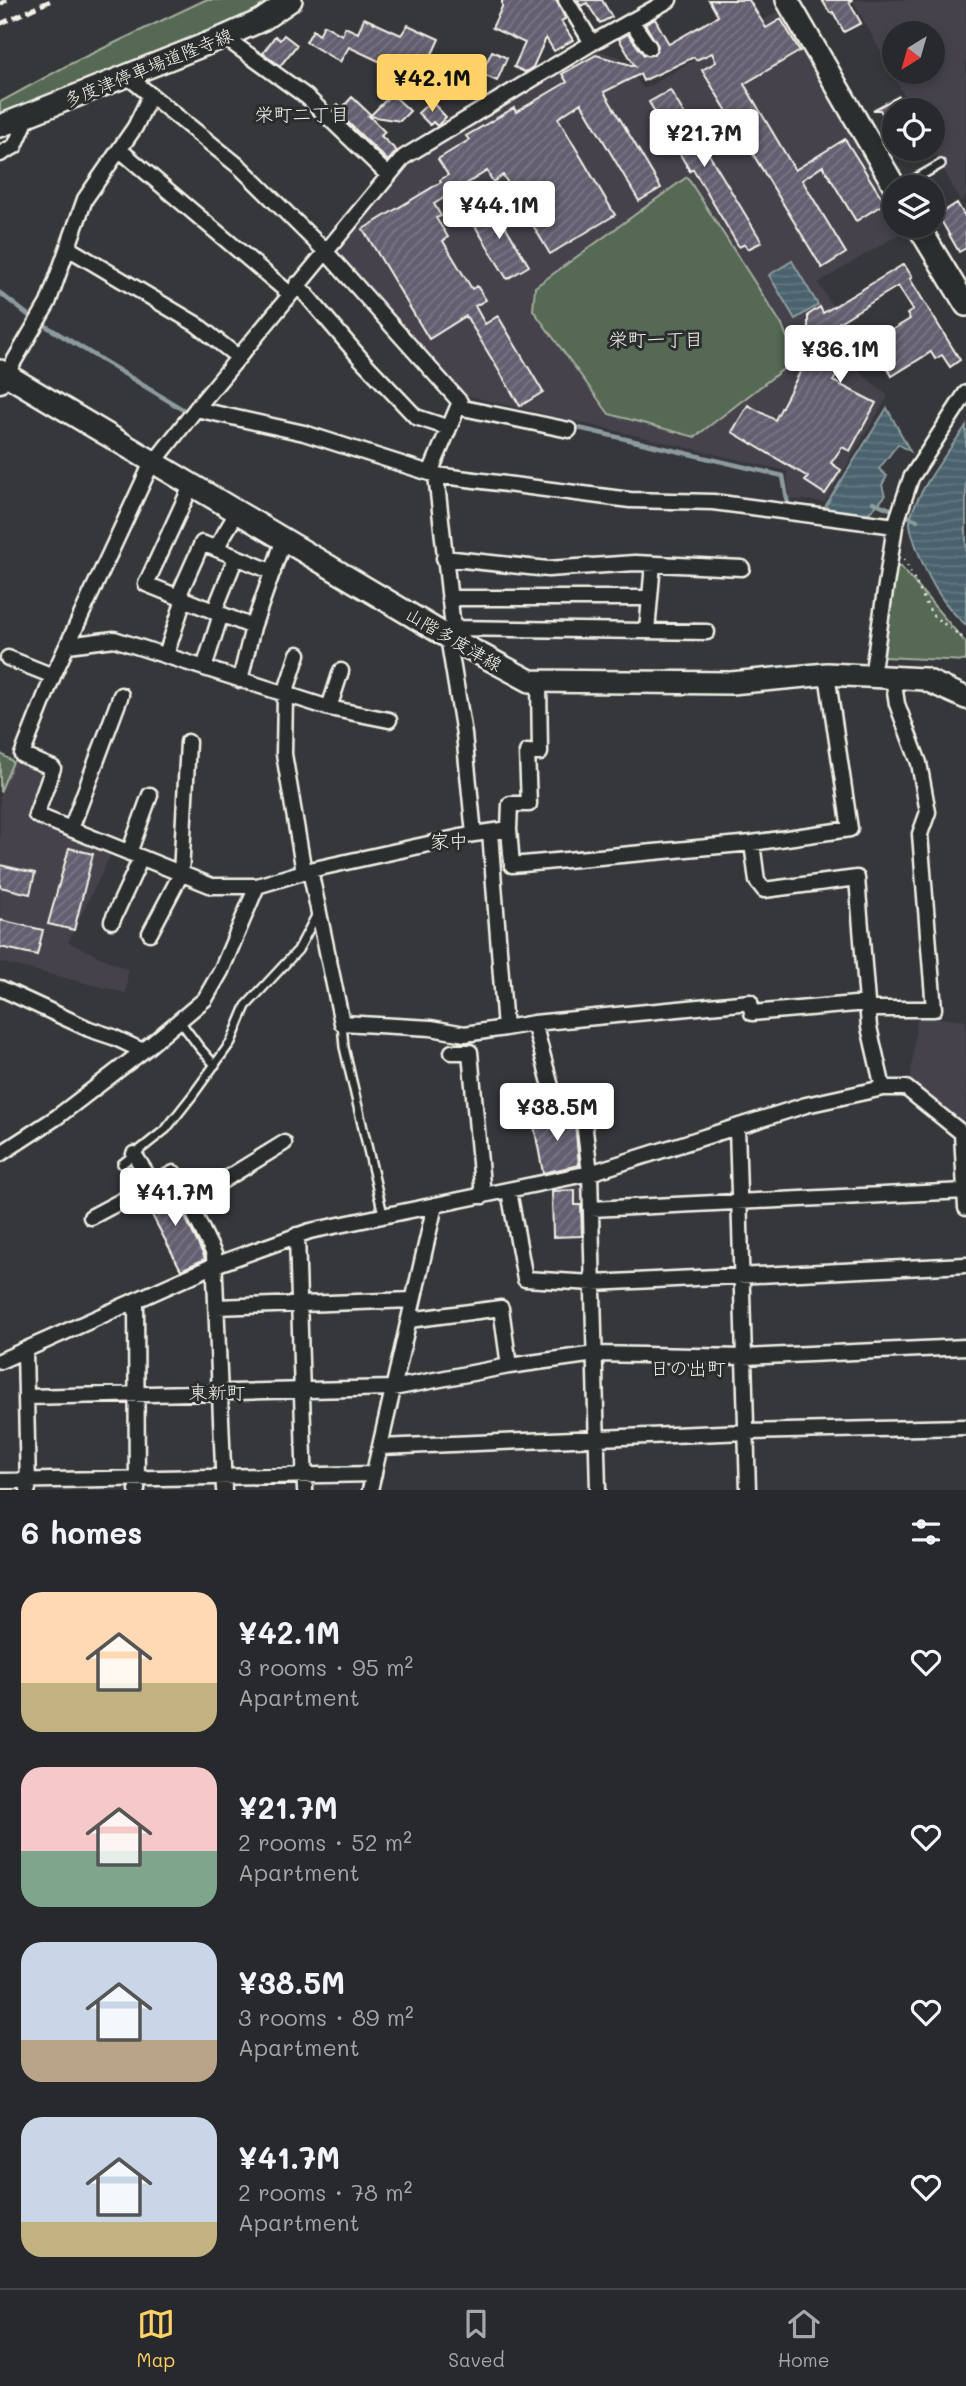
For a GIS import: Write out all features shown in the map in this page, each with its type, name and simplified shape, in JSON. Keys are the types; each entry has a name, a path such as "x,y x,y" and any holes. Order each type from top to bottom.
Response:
{"main road":[{"name":"多度津停車場道隆寺線","path":"0,127 224,37 262,20 291,0"},
{"path":"788,0 833,89 887,175"},
{"path":"925,238 966,305"},
{"name":"山階多度津線","path":"2,377 156,462 284,539 451,632 505,669 530,681 731,683 827,674 924,679 966,698"}],"street":[{"path":"566,0 592,43"},
{"path":"509,830 474,834 307,871 257,886 212,886 36,815 53,768 22,755 53,676 149,469 404,156 669,0"},
{"path":"631,21 649,47"},
{"path":"224,37 307,97 388,175"},
{"path":"127,76 241,168 326,252 460,402 433,474 474,834"},
{"path":"2,377 48,303 85,200 120,150 150,96"},
{"path":"0,154 15,146 29,114"},
{"path":"120,150 294,289 416,417 449,428"},
{"path":"68,248 196,324 238,357"},
{"path":"298,654 285,694 284,754 307,871 342,1023 430,1028 465,1034 534,1023 750,1002 752,1013 868,1006 934,1009 920,834 928,812 919,763 897,704 883,677 894,532 911,478 966,393"},
{"path":"458,407 569,430"},
{"path":"196,409 304,433 433,474 630,500 713,502 894,532"},
{"path":"192,484 146,584 253,627"},
{"path":"216,548 238,511"},
{"path":"240,680 253,627 284,539"},
{"path":"166,655 181,598 202,543 273,572"},
{"path":"204,668 236,557"},
{"path":"444,558 548,569 653,564 742,568"},
{"path":"647,631 653,564"},
{"path":"449,598 650,598"},
{"path":"451,632 707,632"},
{"path":"68,645 114,639 328,708 389,720"},
{"path":"8,658 53,676"},
{"path":"328,708 341,671"},
{"path":"539,681 540,753 527,752 529,804 510,804 512,865 751,844 850,829 827,674"},
{"path":"71,829 121,695"},
{"path":"150,933 180,874 188,742"},
{"path":"112,921 135,856 150,796"},
{"path":"490,832 505,1028"},
{"path":"751,844 757,881 764,890 858,878 869,1027 883,1088"},
{"path":"0,1154 57,1117 205,999 221,971 257,886"},
{"path":"0,988 143,1051"},
{"path":"534,1023 554,1094 583,1113 592,1209 598,1490"},
{"path":"452,1052 470,1052 483,1195"},
{"path":"0,1361 215,1265 297,1235 383,1214 590,1173 806,1105 883,1088 906,1088 962,1133 966,1208"},
{"path":"737,1127 748,1490"},
{"path":"188,1202 284,1143"},
{"path":"134,1154 153,1184"},
{"path":"92,1217 174,1173 214,1254 224,1483"},
{"path":"509,1191 525,1279 593,1283 966,1265"},
{"path":"592,1209 965,1191"},
{"path":"370,1490 435,1205"},
{"path":"297,1235 304,1483"},
{"path":"136,1300 137,1484"},
{"path":"216,1307 414,1300"},
{"path":"409,1320 501,1308 509,1366"},
{"path":"26,1397 393,1388 509,1366 595,1354 744,1357 966,1347"},
{"path":"25,1350 28,1485"},
{"path":"380,1447 746,1432 966,1427"},
{"path":"0,1481 28,1485 304,1483 374,1474"}],"lane":[{"path":"922,175 941,164"},
{"path":"121,1164 166,1129 231,1042 246,1006 298,950 318,911"},
{"path":"180,1021 215,1065"},
{"path":"342,1023 347,1059 383,1214"}],"path":[{"path":"894,532 932,615 966,640"}],"shaded area":[{"path":"853,0 966,0 966,196 961,202 939,161 945,161 945,98 906,98 898,84 945,84 945,21 882,21 882,54"},
{"path":"779,11 882,189 882,238 893,238 818,283 843,323 832,349 888,396 825,502 790,499 787,471 464,395 332,252 409,160 595,50 620,57 644,89"},
{"path":"0,753 45,777 30,818 112,852 68,942 128,970 126,993 0,962"},
{"path":"917,1016 966,1021 966,1131 910,1086"},
{"path":"582,1185 585,1190 588,1237 553,1237 551,1191"}],"green space":[{"path":"205,0 276,0 237,22 0,116 0,102 68,65"},
{"path":"687,177 782,325 792,349 786,367 695,437 609,414 533,310 535,287"},
{"path":"896,566 901,567 966,643 966,661 884,657"},
{"path":"0,753 13,762 0,792"}],"water":[{"path":"792,261 818,305 795,319 769,275"},
{"path":"887,408 910,451 898,444 879,469 887,476 882,485 885,496 870,512 859,517 825,513 826,505"},
{"path":"966,426 966,625 943,600 931,581 917,549 910,523 924,488"}],"building":[{"path":"502,0 556,0 565,19 561,21 573,40 554,51 546,38 533,67 525,72 514,67 525,43 492,28 502,7"},
{"path":"577,0 602,0 612,17 600,23 587,3 581,6"},
{"path":"709,0 749,0 766,28 781,19 800,51 744,84 795,170 845,139 882,198 882,205 856,221 823,166 802,180 846,253 822,268 702,70 716,62 712,53 696,60 694,57 643,81 640,74 604,92 661,188 639,201 581,103 558,118 615,215 550,254 503,175 493,182 487,171 434,204 441,216 436,218 448,237 443,241 472,289 477,286 486,300 475,306 485,324 498,316 543,392 520,406 466,316 429,339 363,229 441,182 440,180 448,175 438,159 469,140 466,136 514,108 516,112 567,82 562,74 596,55 635,66 619,39 628,34 644,55 654,55 658,46 645,24 655,19 669,44 718,16"},
{"path":"822,0 853,0 849,2 861,23 844,32 833,12 830,13"},
{"path":"364,18 401,35 408,25 439,39 428,63 433,65 430,72 436,74 430,88 349,47 340,62 306,42 313,30 319,35 324,25 342,35 345,27 358,33"},
{"path":"284,35 297,45 280,66 263,53 275,36 280,40"},
{"path":"492,51 507,58 497,81 481,74"},
{"path":"670,90 762,242 748,249 745,244 739,247 693,169 690,171 649,102"},
{"path":"392,94 410,111 400,121 369,116 385,132 381,136 397,151 388,161 334,109 338,104 342,108 352,97 371,115"},
{"path":"431,101 446,117 437,126 433,122 430,125 418,113"},
{"path":"491,202 529,266 507,279 469,216"},
{"path":"957,203 966,218 966,248 959,252 945,227 945,211"},
{"path":"904,264 912,277 910,279 960,360 950,367 942,355 935,359 931,352 892,376 872,342 910,319 907,314 913,310 898,286 828,329 832,336 822,354 842,367 833,381 876,403 850,451 842,447 831,463 841,470 825,494 805,481 808,477 732,432 748,405 775,420 808,357 808,315 820,307 823,313"},
{"path":"69,848 93,854 74,930 48,924"},
{"path":"0,865 35,873 30,894 0,887"},
{"path":"0,920 43,930 37,955 0,947"},
{"path":"560,1115 575,1123 579,1165 543,1173 533,1120"},
{"path":"170,1186 205,1259 181,1270 144,1200"},
{"path":"575,1190 575,1205 581,1205 582,1236 553,1237 552,1191"}],"waterway":[{"path":"0,293 32,318"},
{"path":"41,323 187,412"},
{"path":"570,426 783,476 788,505 792,506"},
{"path":"873,502 917,520"}],"railway":[{"path":"0,4 7,0"},
{"path":"0,24 52,0"}],"district":[{"name":"栄町二丁目","path":"302,113"},
{"name":"栄町一丁目","path":"656,338"},
{"name":"家中","path":"449,840"},
{"name":"日の出町","path":"688,1367"},
{"name":"東新町","path":"217,1391"}]}
